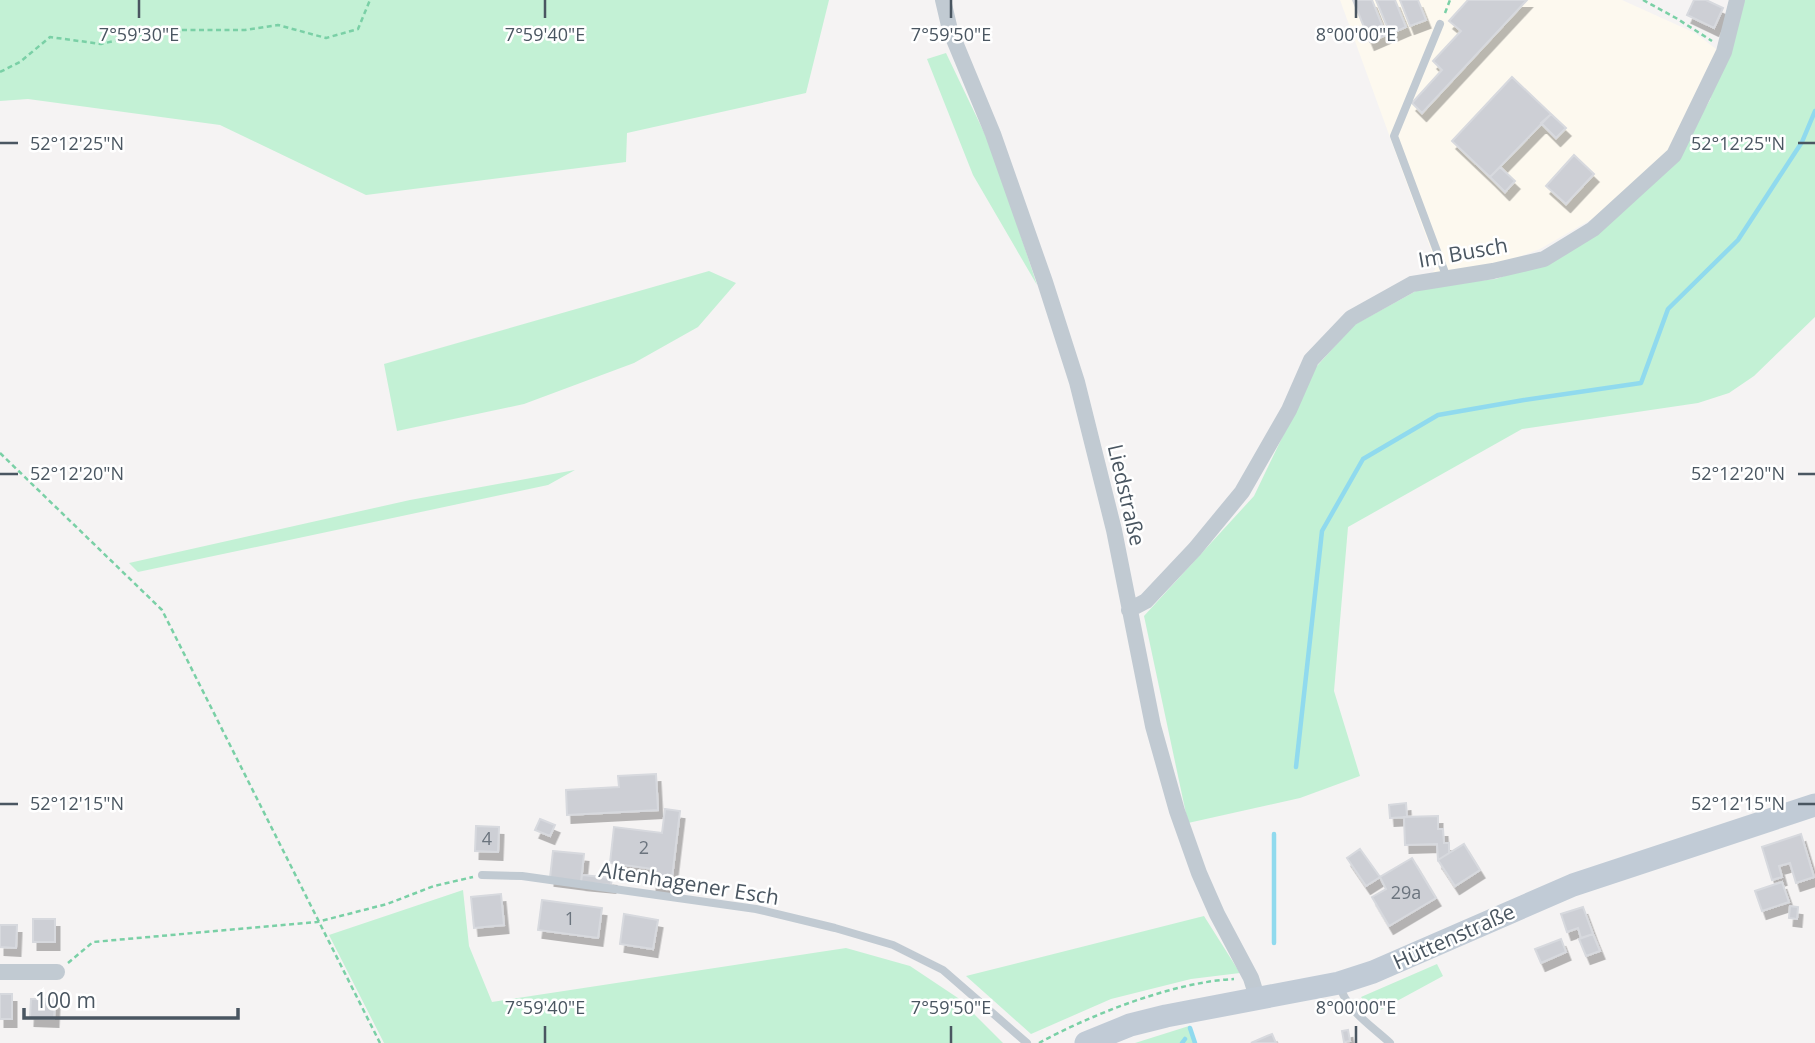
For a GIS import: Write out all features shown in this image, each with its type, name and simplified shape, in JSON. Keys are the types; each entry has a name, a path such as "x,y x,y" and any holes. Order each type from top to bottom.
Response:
{"main road":[{"name":"Hüttenstraße","path":"1086,1043 1130,1025 1166,1016 1339,983 1373,972 1573,885 1815,805"}],"street":[{"name":"Liedstraße","path":"943,0 950,30 993,134 1077,382 1111,516 1153,726 1185,838 1217,914 1251,978 1258,1000"},
{"name":"Im Busch","path":"1129,610 1146,601 1195,549 1242,492 1289,410 1311,360 1352,318 1412,284 1493,271 1544,259 1593,229 1674,155 1724,52 1737,0"},
{"path":"0,972 57,972"}],"lane":[{"path":"1440,24 1394,136 1447,278"},
{"name":"Altenhagener Esch","path":"482,875 522,876 755,909 893,945 943,970 1027,1043"},
{"path":"1339,983 1349,1006 1391,1043"}],"path":[{"path":"0,72 20,62 50,37 101,44 161,30 245,30 278,25 326,38 358,29 370,0"},
{"path":"1440,24 1450,0"},
{"path":"1643,0 1701,33 1724,52"},
{"path":"0,453 162,610 380,1043"},
{"path":"57,972 93,942 317,922 387,904 434,886 482,875"}],"shaded area":[{"path":"1340,0 1622,0 1695,33 1720,52 1667,153 1592,219 1540,249 1491,267 1429,275 1435,270 1435,261"}],"green space":[{"path":"0,0 829,0 806,93 627,133 626,162 366,195 220,125 28,99 0,101"},
{"path":"1738,0 1815,0 1815,317 1754,376 1729,393 1698,403 1522,429 1348,527 1334,691 1360,776 1300,798 1188,823 1144,616 1254,496 1316,367 1354,325 1416,291 1496,279 1547,261 1676,158 1710,100"},
{"path":"946,53 993,151 1037,285 973,175 927,59"},
{"path":"709,271 736,283 698,327 634,363 524,404 397,431 384,364"},
{"path":"575,470 548,485 138,572 129,563 410,500"},
{"path":"463,890 469,946 492,1002 846,948 910,966 958,998 1003,1043 384,1043 329,935"},
{"path":"1204,916 1240,973 1191,979 1111,999 1031,1034 966,976"},
{"path":"1437,964 1443,976 1373,1014 1361,997"},
{"path":"1189,1026 1194,1043 1135,1043"}],"building":[{"path":"1353,0 1372,0 1386,35 1370,42"},
{"path":"1376,0 1395,0 1406,27 1390,34"},
{"path":"1400,0 1418,0 1426,20 1410,26"},
{"path":"1468,0 1527,0 1422,113 1412,103 1442,70 1433,61 1461,31 1449,21"},
{"path":"1694,0 1706,0 1723,8 1714,28 1687,15"},
{"path":"1512,77 1551,114 1490,177 1452,141"},
{"path":"1551,114 1566,128 1556,138 1541,123"},
{"path":"1574,155 1594,174 1566,204 1546,186"},
{"path":"1500,167 1515,181 1505,192 1490,177"},
{"path":"656,774 658,810 567,815 566,790 619,787 618,776"},
{"path":"1406,803 1407,817 1390,818 1389,805"},
{"path":"665,809 680,811 671,886 652,883 653,869 610,863 614,827 662,833"},
{"path":"1438,816 1438,829 1443,829 1444,843 1449,843 1449,853 1438,860 1437,844 1405,845 1404,817"},
{"path":"540,819 555,825 550,836 535,830"},
{"path":"476,826 499,827 498,852 475,851"},
{"path":"1801,834 1814,877 1796,883 1790,863 1779,866 1782,877 1772,880 1762,847"},
{"path":"1464,844 1480,870 1455,886 1438,860"},
{"path":"1360,849 1380,877 1366,886 1347,858"},
{"path":"553,851 584,854 581,882 550,878"},
{"path":"1412,858 1436,898 1389,926 1372,897 1386,889 1380,877"},
{"path":"582,875 612,878 611,885 581,882"},
{"path":"1782,882 1789,902 1762,911 1755,891"},
{"path":"501,894 504,925 474,928 471,897"},
{"path":"542,900 602,908 598,938 538,930"},
{"path":"1790,906 1798,907 1797,919 1789,918"},
{"path":"1583,907 1593,934 1581,938 1578,928 1567,932 1561,914"},
{"path":"624,914 658,920 653,949 620,944"},
{"path":"33,919 55,919 55,942 33,942"},
{"path":"0,925 17,925 16,948 0,947"},
{"path":"1593,934 1600,951 1586,956 1579,939"},
{"path":"1561,939 1566,952 1541,963 1535,949"},
{"path":"0,994 12,994 12,1019 0,1019"},
{"path":"31,999 55,999 54,1019 30,1018"},
{"path":"1348,1030 1350,1041 1344,1042 1342,1031"},
{"path":"1272,1034 1276,1043 1251,1043 1267,1036"}],"waterway":[{"path":"1296,767 1322,531 1363,459 1438,415 1641,383 1668,309 1738,240 1802,142 1815,111"},
{"path":"1274,834 1274,943"},
{"path":"1190,1028 1195,1043"},
{"path":"1182,1043 1185,1039"}]}
